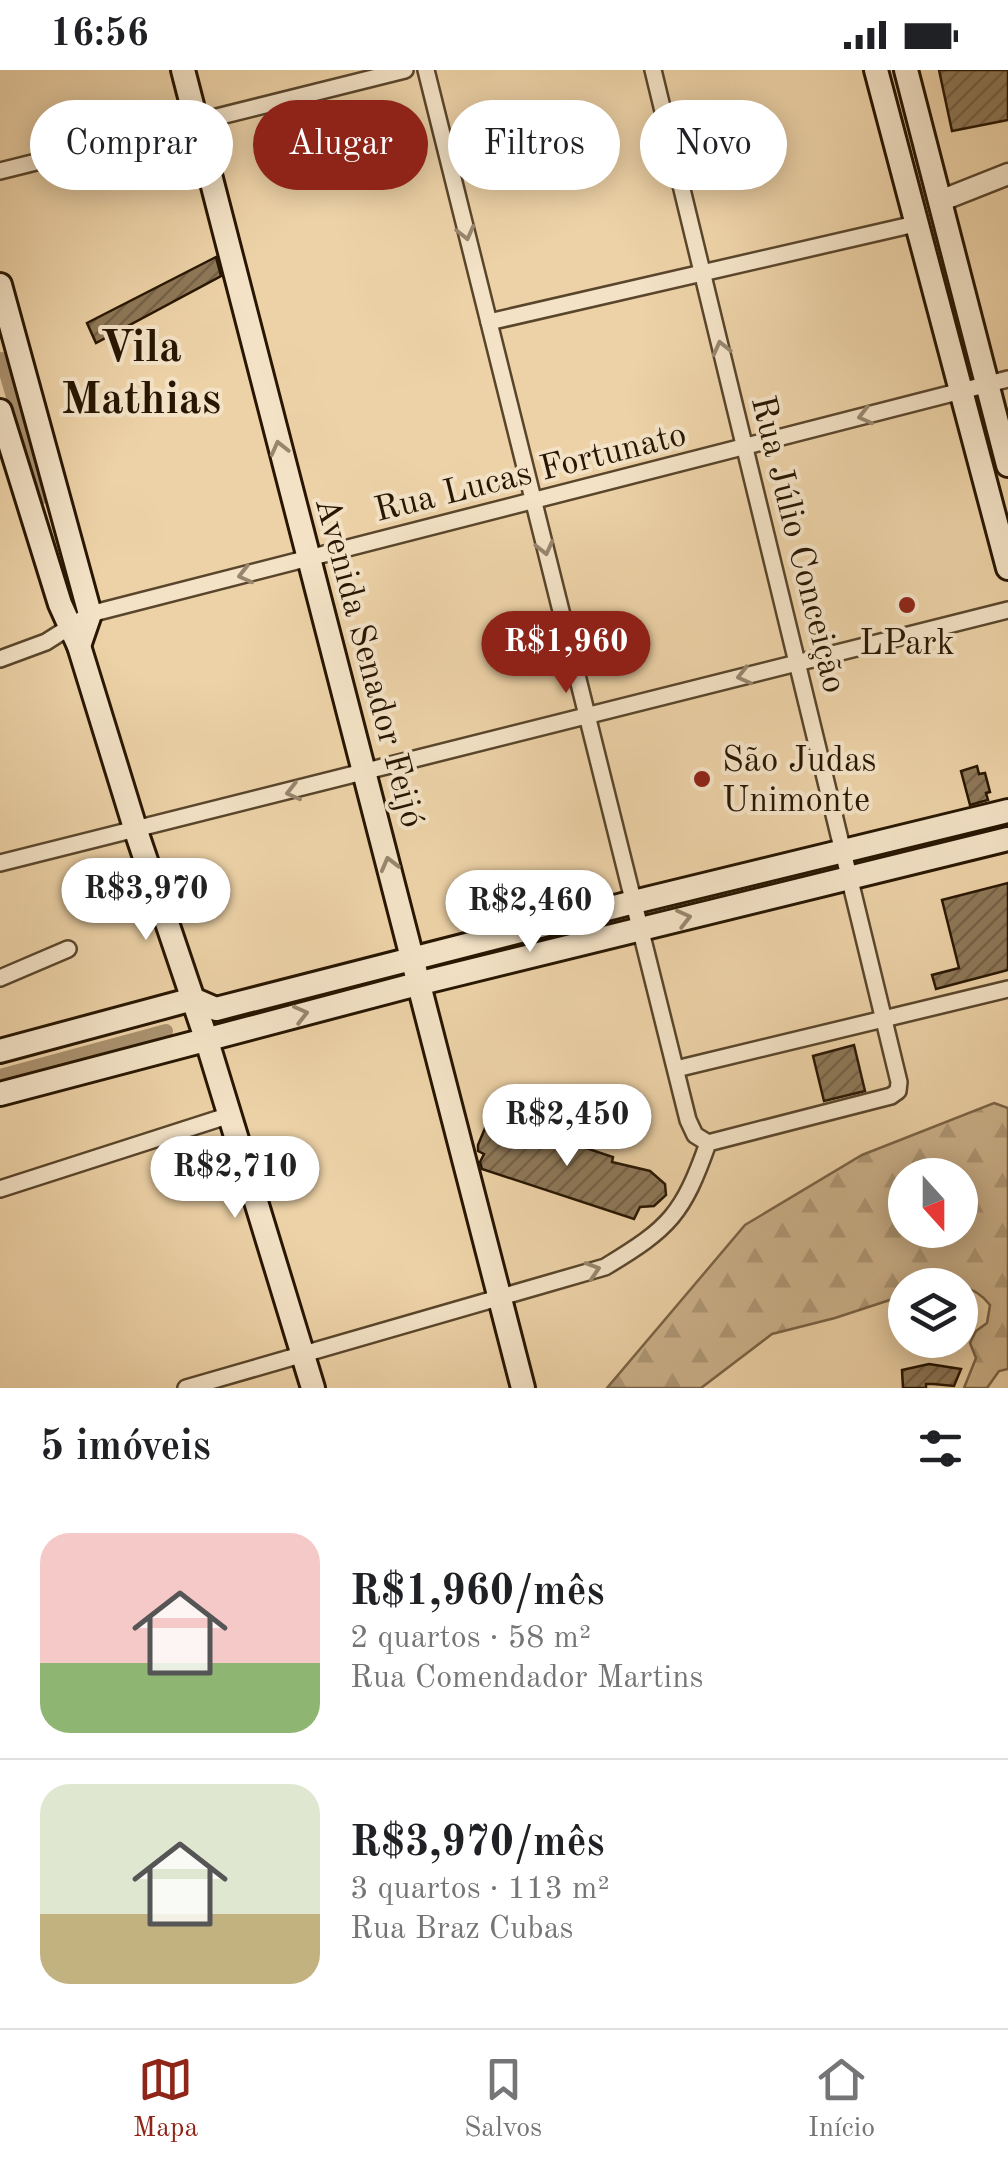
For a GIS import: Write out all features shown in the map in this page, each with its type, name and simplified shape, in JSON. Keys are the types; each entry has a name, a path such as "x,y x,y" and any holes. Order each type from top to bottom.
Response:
{"main road":[{"name":"Avenida Senador Feijó","path":"182,70 190,100"},
{"path":"876,70 1008,568"},
{"path":"906,70 940,201 998,382 1008,465"},
{"name":"Avenida Senador Feijó","path":"213,190 523,1388"},
{"path":"0,285 10,350 58,495 90,614 74,637"},
{"path":"0,411 206,1038 313,1388"},
{"path":"29,504 46,507 58,495"},
{"path":"37,532 48,520 66,524"},
{"path":"0,1051 192,1000 216,1010 1008,811"},
{"path":"0,1094 420,983 1008,839"}],"street":[{"path":"233,113 406,70"},
{"path":"186,1388 605,1267 657,1233 679,1211 694,1185 708,1143 692,1132 426,70"},
{"name":"Rua Júlio Conceição","path":"653,70 899,1082 898,1090 891,1096 708,1143"},
{"path":"0,171 30,164"},
{"path":"940,201 1008,174"},
{"path":"489,322 915,224"},
{"name":"Rua Lucas Fortunato","path":"90,614 998,382"},
{"path":"0,864 1008,610"},
{"path":"0,659 74,637"},
{"path":"0,978 68,950"},
{"path":"676,1070 1008,988"},
{"path":"0,1189 230,1116"}],"green space":[{"path":"994,1103 1008,1108 1008,1369 999,1371 987,1388 964,1388 978,1358 978,1330 987,1323 990,1305 978,1294 978,1268 888,1268 888,1301 772,1334 701,1388 607,1388 745,1225 862,1155"}],"building":[{"path":"939,70 1008,70 1008,120 952,131"},
{"path":"216,257 221,276 96,343 87,323"},
{"path":"977,766 979,774 985,773 990,792 986,793 988,800 970,805 961,771"},
{"path":"1008,883 1008,970 936,989 932,975 959,968 942,900"},
{"path":"854,1045 865,1091 824,1101 813,1056"},
{"path":"490,1116 613,1157 612,1162 650,1171 665,1184 666,1195 654,1206 640,1207 634,1219 482,1169 484,1154 478,1151 478,1145"},
{"path":"929,1364 961,1369 954,1386 926,1384 926,1388 903,1388 902,1370"}],"waterway":[{"path":"2,359 42,497"},
{"path":"0,1076 166,1031"}],"place":[{"name":"LPark","path":"907,605"},
{"name":"São Judas Unimonte","path":"702,779"}],"district":[{"name":"Vila Mathias","path":"141,371"}]}
